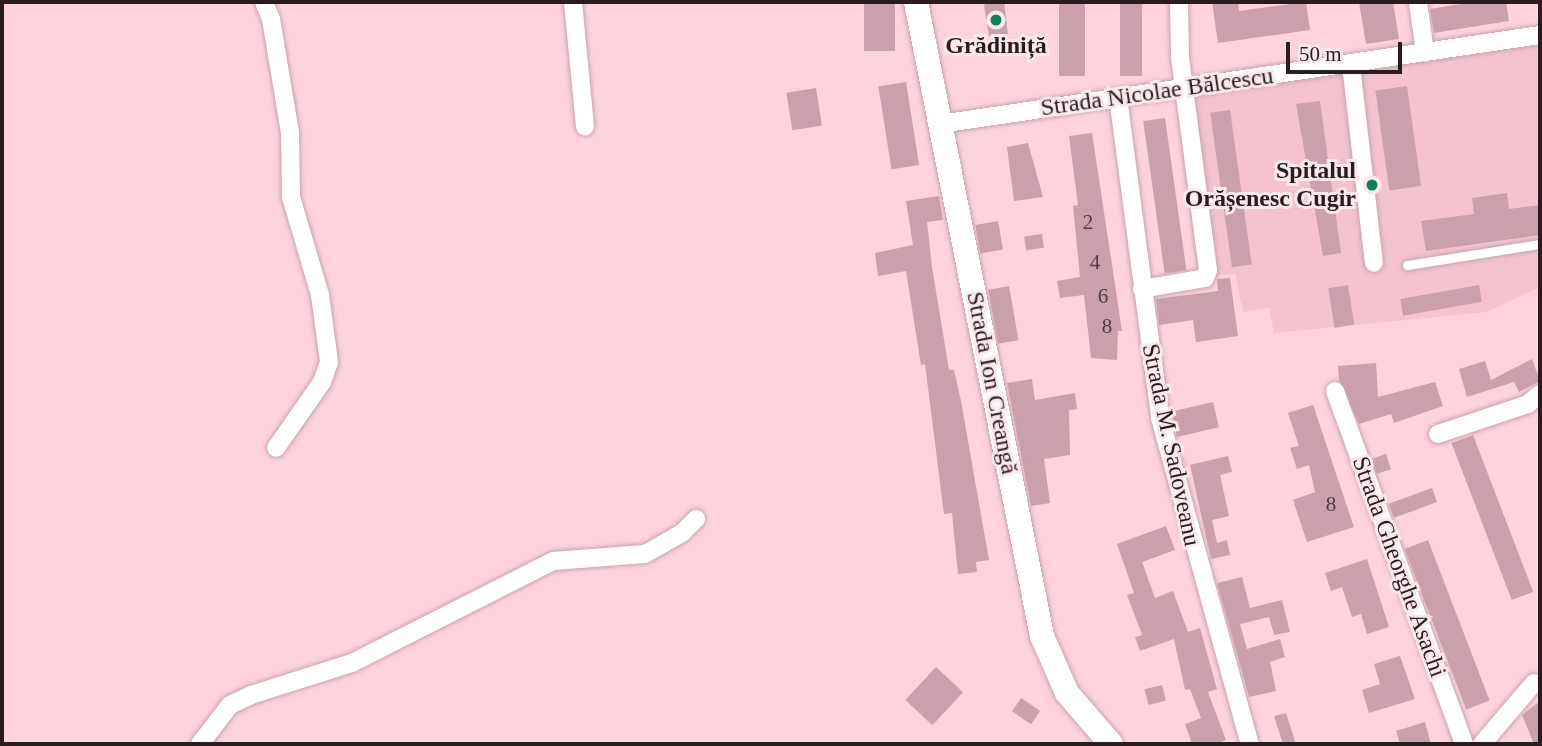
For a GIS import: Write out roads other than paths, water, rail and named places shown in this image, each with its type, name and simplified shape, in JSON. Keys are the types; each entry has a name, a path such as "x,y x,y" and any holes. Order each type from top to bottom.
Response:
{"street":[{"path":"264,2 271,19 290,132 291,197 320,295 329,362 322,382 276,448"},
{"path":"573,2 585,126"},
{"name":"Strada Ion Creangă","path":"916,2 1046,652 1068,693 1111,744"},
{"path":"1142,289 1205,278 1208,270 1184,87 1179,2"},
{"path":"1418,2 1425,53"},
{"name":"Strada Nicolae Bălcescu","path":"940,124 1540,35"},
{"path":"1351,65 1374,263"},
{"name":"Strada M. Sadoveanu","path":"1118,97 1160,418 1250,744"},
{"name":"Strada Gheorghe Asachi","path":"1335,391 1464,744"},
{"path":"1437,434 1528,404 1540,394"},
{"path":"200,744 230,705 251,695 352,663 553,561 645,554 682,533 696,519"},
{"path":"1482,744 1534,683"}],"lane":[{"path":"1407,265 1540,244"}],"place":[{"name":"Grădiniță","path":"996,20"},
{"name":"Spitalul Orășenesc Cugir","path":"1372,185"}]}
